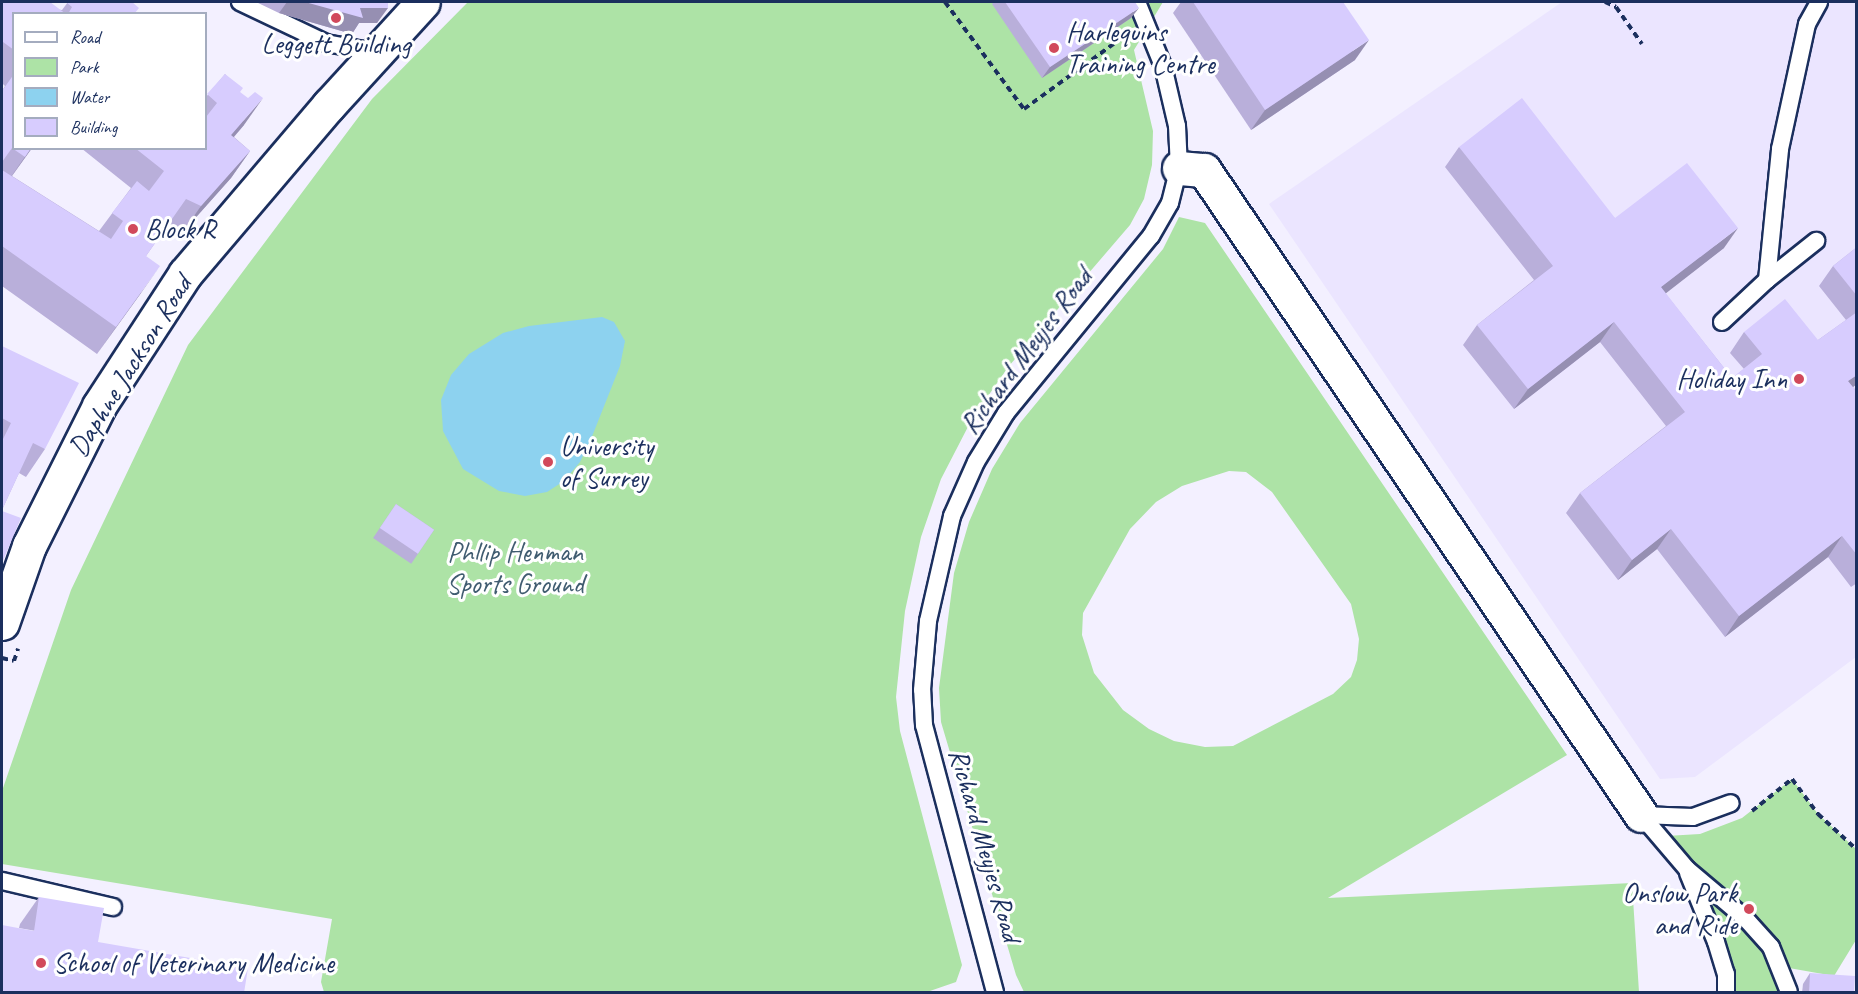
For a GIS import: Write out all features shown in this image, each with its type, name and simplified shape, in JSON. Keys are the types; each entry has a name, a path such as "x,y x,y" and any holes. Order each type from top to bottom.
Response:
{"street":[{"name":"Daphne Jackson Road","path":"11,631 29,546 99,406 154,321 185,274 375,52 423,2"},
{"path":"1179,168 1204,170 1641,815"}],"lane":[{"path":"240,2 326,43 375,52"},
{"name":"Richard Meyjes Road","path":"995,993 924,725 922,690 938,568 952,516 982,453 1006,413 1151,236 1170,203 1179,168 1177,126 1163,66 1137,2"},
{"path":"1767,280 1780,149 1807,24 1819,2"},
{"path":"1722,322 1767,280 1816,241"},
{"path":"1641,815 1693,817 1731,803"},
{"path":"1641,815 1687,870 1744,918 1771,947 1789,993"},
{"path":"1687,870 1716,942 1726,974 1726,993"},
{"path":"2,881 113,908"}],"path":[{"path":"945,2 1024,109 1128,33"},
{"path":"1605,2 1616,7 1642,44"},
{"path":"2,658 14,661 11,631"},
{"path":"1742,818 1792,779 1818,814 1857,849"}],"shaded area":[{"path":"1562,2 1856,2 1856,657 1695,777 1660,779 1269,204"}],"green space":[{"name":"Phllip Henman Sports Ground","path":"468,2 1163,2 1134,50 1153,131 1152,165 1144,199 1130,225 1009,366 972,419 941,479 921,537 905,611 896,697 900,731 962,965 956,982 927,992 324,992 321,982 332,919 2,864 2,791 71,590 188,345 372,99"},
{"path":"1179,217 1205,223 1567,755 1328,898 1632,883 1639,992 1024,992 1016,975 941,722 939,688 954,573 969,522 992,469 1020,423 1163,249","holes":["1229,471 1246,472 1272,492 1351,604 1359,639 1357,660 1351,677 1333,694 1233,746 1205,747 1174,741 1149,729 1123,710 1094,673 1082,635 1083,613 1130,529 1156,502 1182,486"]},
{"path":"1792,779 1818,814 1856,849 1856,940 1834,976 1789,968 1778,943 1747,910 1692,866 1666,836 1700,834 1742,818"},
{"path":"1700,888 1764,952 1782,992 1732,992"}],"water":[{"path":"602,317 614,322 625,341 620,366 580,462 564,481 547,492 525,496 499,491 463,469 443,431 441,400 451,375 469,354 503,333 529,326"}],"building":[{"path":"2,2 50,2 63,12 12,12 12,49 3,42 2,44"},
{"path":"132,2 139,8 136,12 69,12 72,7 67,3"},
{"path":"305,2 388,2 388,8 360,8 363,18"},
{"name":"Harlequins Training Centre","path":"1005,2 1135,2 1139,8 1050,67"},
{"path":"1193,2 1343,2 1369,40 1265,110"},
{"name":"Block R","path":"225,74 243,88 240,92 248,98 255,92 263,98 231,135 250,151 201,206 186,199 146,256 160,266 116,327 2,246 2,170 111,239 123,221 112,213 137,181 149,191 164,171 138,150 207,150 207,116 217,103 207,94"},
{"path":"12,77 12,148 2,162 2,91"},
{"name":"Holiday Inn","path":"1522,98 1615,218 1687,163 1738,228 1661,287 1732,378 1762,354 1744,332 1785,299 1818,340 1857,312 1857,375 1848,381 1857,392 1857,555 1842,536 1739,616 1671,529 1632,560 1580,493 1685,412 1614,322 1528,389 1477,325 1553,266 1459,147"},
{"path":"15,150 30,150 25,157"},
{"path":"1857,247 1857,296 1833,266"},
{"path":"2,346 79,383 45,449 33,443 2,510 2,441 11,423 2,418"},
{"path":"396,504 434,530 418,554 380,528"},
{"path":"2,511 21,518 2,563"},
{"path":"39,897 104,908 98,942 248,968 244,993 2,993 2,925 34,931"},
{"path":"1810,973 1855,976 1854,993 1809,993"}],"place":[{"name":"Leggett Building","path":"336,18"},
{"name":"Harlequins Training Centre","path":"1054,48"},
{"name":"Block R","path":"133,229"},
{"name":"Holiday Inn","path":"1799,379"},
{"name":"University of Surrey","path":"548,462"},
{"name":"Onslow Park and Ride","path":"1749,909"},
{"name":"School of Veterinary Medicine","path":"41,963"}]}
